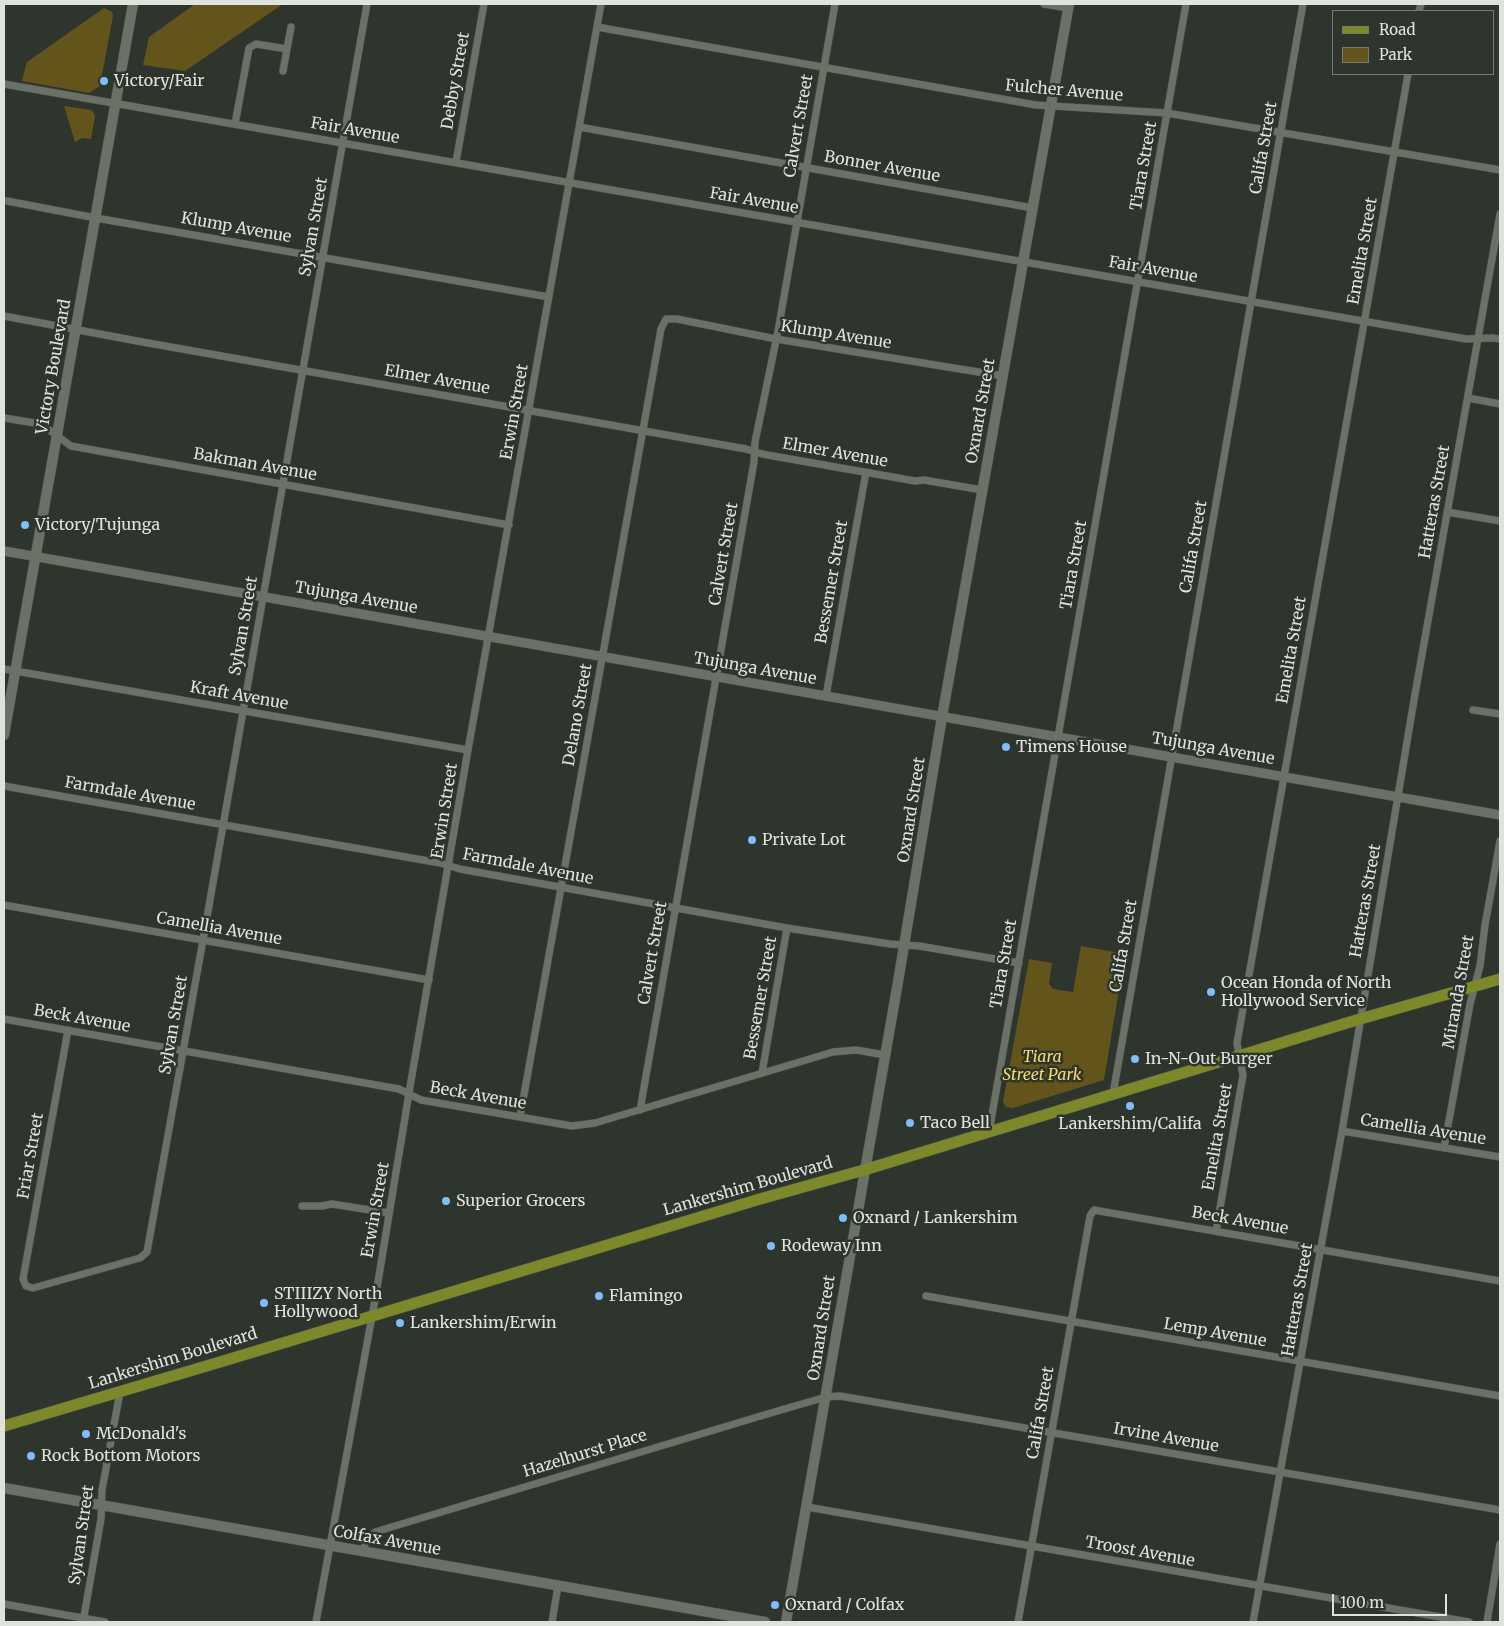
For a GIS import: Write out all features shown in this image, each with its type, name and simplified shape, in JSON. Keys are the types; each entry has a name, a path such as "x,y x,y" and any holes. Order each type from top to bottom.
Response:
{"main road":[{"name":"Victory Boulevard","path":"4,735 133,4"},
{"name":"Oxnard Street","path":"786,1622 942,718 1068,6"},
{"name":"Lankershim Boulevard","path":"4,1426 760,1199 864,1170 1360,1019 1500,979"},
{"name":"Colfax Avenue","path":"4,1488 765,1622"}],"street":[{"name":"Sylvan Street","path":"147,1252 367,4"},
{"name":"Debby Street","path":"456,162 484,4"},
{"name":"Erwin Street","path":"316,1622 372,1316 450,866 468,750 601,4"},
{"name":"Calvert Street","path":"640,1110 752,472 755,442 765,388 768,382 835,4"},
{"path":"1044,4 1068,6"},
{"name":"Tiara Street","path":"989,1132 1186,4"},
{"name":"Califa Street","path":"1113,1094 1303,4"},
{"path":"282,71 290,26"},
{"name":"Fulcher Avenue","path":"597,27 1051,107 1167,113 1500,170"},
{"path":"235,124 249,48 256,44 287,49"},
{"name":"Emelita Street","path":"1216,1231 1243,1075 1237,1043 1408,75"},
{"name":"Fair Avenue","path":"4,84 1466,339 1500,339"},
{"name":"Bonner Avenue","path":"579,128 1033,208"},
{"name":"Klump Avenue","path":"7,201 548,297"},
{"name":"Hatteras Street","path":"1253,1622 1342,1130 1397,797 1500,214"},
{"name":"Elmer Avenue","path":"4,316 643,430 866,472 982,490"},
{"name":"Klump Avenue","path":"666,319 1003,376"},
{"name":"Delano Street","path":"520,1117 661,329 666,319"},
{"path":"1468,398 1500,404"},
{"name":"Bakman Avenue","path":"4,418 41,424 71,446 509,525"},
{"name":"Bessemer Street","path":"826,696 866,472"},
{"path":"1447,512 1500,521"},
{"name":"Tujunga Avenue","path":"4,551 1500,815"},
{"name":"Kraft Avenue","path":"4,669 468,750"},
{"path":"1473,710 1500,714"},
{"name":"Farmdale Avenue","path":"4,786 440,862 460,870 787,928 919,946 1019,963"},
{"name":"Miranda Street","path":"1444,1148 1474,987 1480,966 1485,925 1500,842"},
{"name":"Camellia Avenue","path":"4,905 429,980"},
{"name":"Bessemer Street","path":"762,1073 787,928"},
{"name":"Beck Avenue","path":"4,1020 399,1089 421,1100 572,1126 595,1123 833,1052 856,1050 885,1055"},
{"name":"Friar Street","path":"68,1030 23,1279 26,1286 33,1288 140,1258 147,1252"},
{"name":"Camellia Avenue","path":"1342,1130 1500,1157"},
{"path":"302,1206 332,1204 389,1213"},
{"name":"Califa Street","path":"1018,1622 1090,1216 1094,1210"},
{"name":"Beck Avenue","path":"1094,1210 1500,1281"},
{"name":"Lemp Avenue","path":"926,1296 1500,1396"},
{"name":"Sylvan Street","path":"83,1620 101,1519 102,1490 120,1392"},
{"name":"Irvine Avenue","path":"826,1397 840,1396 1500,1510"},
{"name":"Hazelhurst Place","path":"362,1552 366,1542 375,1532 826,1397"},
{"name":"Troost Avenue","path":"807,1507 1469,1622"},
{"path":"1487,1622 1500,1544"},
{"path":"552,1622 558,1586"},
{"path":"4,1604 83,1620 104,1622"}],"green space":[{"path":"195,4 283,4 185,71 143,65 149,37"},
{"path":"104,8 112,12 113,16 100,86 89,93 22,81 27,62"},
{"path":"64,106 92,110 95,116 91,139 82,138 75,142"},
{"name":"Tiara Street Park","path":"1081,946 1125,954 1104,1080 1013,1108 1006,1107 1003,1102 1029,959 1052,963 1049,984 1053,989 1073,992"}],"place":[{"name":"Victory/Fair","path":"104,81"},
{"name":"Victory/Tujunga","path":"25,525"},
{"name":"Timens House","path":"1006,747"},
{"name":"Private Lot","path":"752,840"},
{"name":"Ocean Honda of North Hollywood Service","path":"1211,992"},
{"name":"In-N-Out Burger","path":"1135,1059"},
{"name":"Lankershim/Califa","path":"1130,1106"},
{"name":"Taco Bell","path":"910,1123"},
{"name":"Superior Grocers","path":"446,1201"},
{"name":"Oxnard / Lankershim","path":"843,1218"},
{"name":"Rodeway Inn","path":"771,1246"},
{"name":"Flamingo","path":"599,1296"},
{"name":"STIIIZY North Hollywood","path":"264,1303"},
{"name":"Lankershim/Erwin","path":"400,1323"},
{"name":"McDonald's","path":"86,1434"},
{"name":"Rock Bottom Motors","path":"31,1456"},
{"name":"Oxnard / Colfax","path":"775,1605"}]}
